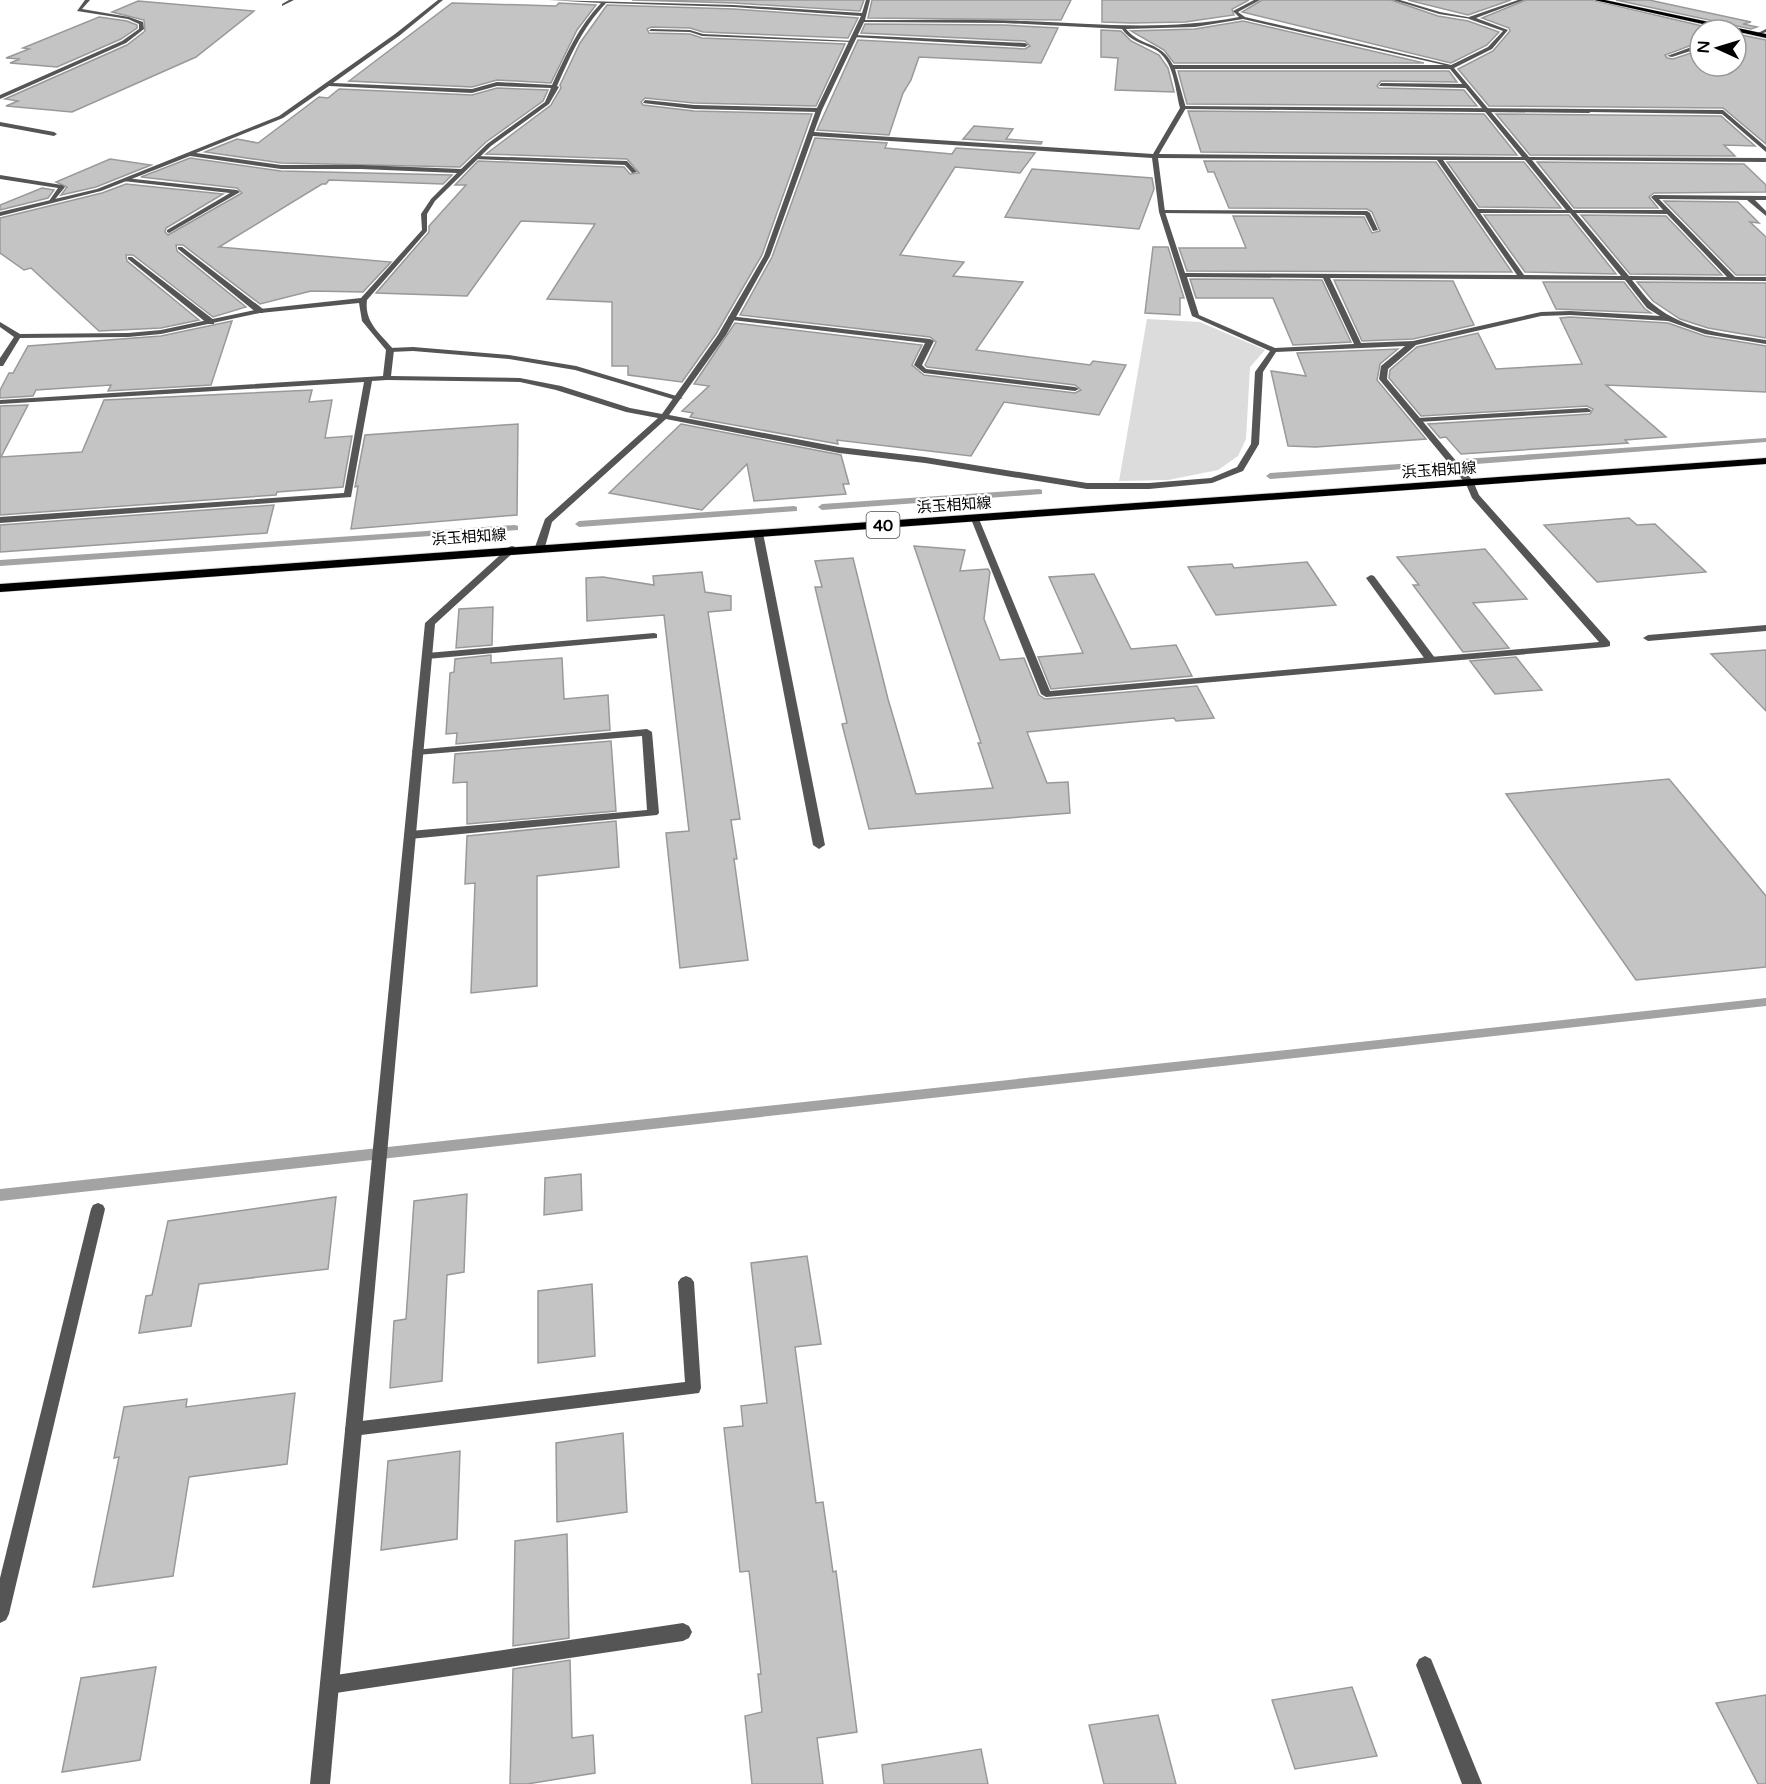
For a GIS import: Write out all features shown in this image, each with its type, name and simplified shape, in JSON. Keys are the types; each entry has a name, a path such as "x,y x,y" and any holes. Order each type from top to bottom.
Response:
{"main road":[{"path":"1597,0 1688,21"},
{"path":"1748,33 1766,36"},
{"name":"浜玉相知線","path":"0,588 512,549 975,519 1766,461"}],"street":[{"path":"0,97 124,42 142,29 141,23 129,18 80,10 88,0"},
{"path":"284,5 292,0"},
{"path":"0,214 99,190 281,117 397,35 441,0"},
{"path":"550,0 734,6 863,18 1123,28 1215,24 1243,18"},
{"path":"540,547 549,521 664,417 732,318 767,256 819,110 854,39 868,0"},
{"path":"1258,0 1234,12 1243,18 1451,67 1525,159 1650,306 1667,320"},
{"path":"1171,67 1451,67 1500,41 1506,30 1471,18 1439,13 1395,0"},
{"path":"1471,18 1522,0"},
{"path":"387,378 390,350 366,322 361,309 363,300 425,230 424,214 433,200 489,145 547,103 576,39 588,20 605,2"},
{"path":"1123,28 1135,40 1163,52 1171,67 1183,108 1155,156 1162,212 1196,316 1274,350 1413,343 1541,314 1570,313 1667,320 1691,329 1766,342"},
{"path":"651,30 690,31 702,35 1025,45"},
{"path":"1758,34 1766,30"},
{"path":"1670,56 1688,50"},
{"path":"327,84 472,91 497,84 556,87"},
{"path":"1381,85 1466,86"},
{"path":"645,102 819,110"},
{"path":"1183,108 1723,112 1766,150"},
{"path":"0,124 54,134"},
{"path":"812,134 1155,156 1766,160"},
{"path":"189,154 281,167 462,171"},
{"path":"476,158 627,163 634,172"},
{"path":"1439,158 1522,278"},
{"path":"0,177 62,187 52,201"},
{"path":"125,180 237,192 169,231"},
{"path":"1733,279 1654,197 1766,198"},
{"path":"1749,198 1766,214"},
{"path":"1476,211 1667,212"},
{"path":"1162,212 1367,213 1375,230"},
{"path":"180,248 260,311"},
{"path":"130,258 211,322"},
{"path":"1182,275 1766,279"},
{"path":"1326,276 1358,345"},
{"path":"0,324 18,336 128,335 161,332 260,311 363,300"},
{"path":"732,318 930,340 918,365 924,371 1075,389"},
{"path":"0,364 18,336"},
{"path":"975,519 1046,694 1606,644 1475,496 1470,483 1383,379 1384,368 1413,343"},
{"path":"390,350 413,349 509,357 576,368 679,398"},
{"path":"0,402 387,378 520,380 558,388 629,410 839,450 926,459 1087,486 1149,486 1212,480 1240,468 1255,444 1259,372 1274,350"},
{"path":"0,520 348,495 369,380"},
{"path":"1418,420 1587,410"},
{"path":"758,533 819,845"},
{"path":"320,1784 430,623 512,549"},
{"path":"1371,578 1431,660"},
{"path":"1648,638 1766,627"},
{"path":"427,656 654,636"},
{"path":"410,835 653,813 647,732 417,752"},
{"path":"0,1614 98,1209"},
{"path":"353,1429 693,1388 686,1282"},
{"path":"329,1685 682,1632"},
{"path":"1425,1665 1472,1784"}],"shaded area":[{"path":"1147,319 1200,322 1265,350 1250,367 1246,439 1238,456 1218,470 1168,480 1119,481"}],"building":[{"path":"632,0 864,0 860,11 734,3"},
{"path":"872,0 1071,0 1061,20 868,18"},
{"path":"1102,0 1249,0 1232,9 1234,15 1185,22 1132,23 1102,22"},
{"path":"1262,0 1391,0 1438,16 1468,21 1499,32 1487,45 1451,63 1242,12"},
{"path":"1408,0 1511,0 1468,15"},
{"path":"1526,0 1592,0 1688,23 1688,46 1665,55 1673,59 1688,54 1688,78 1748,78 1748,36 1766,40 1766,144 1723,108 1489,106 1458,69 1493,51 1510,31 1509,28 1482,18"},
{"path":"1616,0 1649,0 1732,18 1700,18"},
{"path":"138,1 254,11 196,57 72,112 6,106 18,101 5,99 127,45 145,31 144,20 112,12"},
{"path":"452,3 596,5 577,30 551,83 497,80 472,87 349,81"},
{"path":"607,5 734,9 858,18 848,38 703,32 690,28 651,27 647,29 649,33 690,34 702,38 845,44 816,106 694,103 645,98 641,102 643,105 694,111 812,114 762,255 716,334 682,382 628,375 628,366 612,366 612,302 547,299 595,224 521,221 467,296 376,293 429,232 429,226 466,185 455,185 478,161 624,167 630,174 639,173 627,159 486,154 551,105 561,88 560,85 580,43"},
{"path":"99,17 127,21 137,25 137,28 121,39 57,67 10,63 20,59 6,58 29,49 23,48"},
{"path":"1243,21 1424,63 1174,63 1164,50 1131,31 1195,29"},
{"path":"865,24 1004,25 1058,28 1041,63 919,57 911,80 903,93 889,135 817,130 858,40 1025,49 1030,46 1025,41 861,33"},
{"path":"1101,30 1121,31 1131,41 1159,55 1168,68 1174,92 1115,90 1118,58 1101,57"},
{"path":"1178,71 1449,71 1457,82 1381,81 1377,86 1379,88 1464,90 1477,106 1187,104"},
{"path":"497,88 548,90 543,101 486,142 460,167 281,163 205,152 237,139 258,143 319,97 328,98 339,89 472,95"},
{"path":"1188,111 1484,114 1517,155 1201,152"},
{"path":"1496,114 1721,116 1755,146 1724,145 1735,156 1530,155"},
{"path":"974,126 1013,129 1006,139 1042,142 1041,144 963,139"},
{"path":"815,138 887,143 885,148 952,154 956,148 1035,153 1020,173 955,167 900,255 964,262 953,276 1023,282 976,350 1090,365 1093,361 1126,365 1099,415 1004,402 971,456 837,440 838,444 690,417 693,413 682,411 709,386 694,384 735,323 922,345 912,365 924,375 1075,393 1081,390 1075,385 927,367 925,365 936,342 930,337 740,315 772,257"},
{"path":"190,158 281,171 452,175 443,184 329,180 326,184 322,184 219,247 391,262 363,292 311,291 260,304 183,245 176,245 177,251 246,307 213,317 133,255 126,255 127,261 199,320 161,328 99,331 31,268 24,270 0,253 0,218 102,193 126,184 223,194 166,228 165,232 168,235 242,193 237,188 141,177"},
{"path":"110,159 151,165 96,187 61,195 67,187 56,182"},
{"path":"1204,161 1436,162 1512,272 1187,271 1179,248 1246,248 1233,216 1364,217 1372,233 1380,231 1372,212 1367,209 1229,208 1214,172 1208,172"},
{"path":"1447,162 1524,162 1561,208 1479,207"},
{"path":"1537,162 1744,164 1766,185 1766,192 1654,193 1649,197 1658,208 1574,208"},
{"path":"1032,169 1152,178 1154,189 1139,229 1005,217"},
{"path":"42,188 54,190 48,198 0,210 0,205"},
{"path":"1664,201 1738,202 1759,223 1750,222 1766,237 1766,275 1736,275"},
{"path":"1484,215 1569,215 1616,274 1525,272"},
{"path":"1581,215 1666,216 1722,275 1630,274"},
{"path":"1153,247 1168,247 1184,298 1180,298 1180,315 1145,313"},
{"path":"1190,279 1322,280 1351,342 1293,345 1273,298 1196,298"},
{"path":"1334,280 1453,281 1474,325 1413,339 1362,341"},
{"path":"1543,282 1624,282 1645,309 1651,313 1556,309"},
{"path":"1637,282 1766,283 1766,338 1708,328 1680,319 1653,301"},
{"path":"1560,318 1668,323 1705,336 1766,346 1766,392 1606,385 1666,437 1625,440 1628,443 1461,454 1446,437 1440,438 1428,424 1590,414 1593,409 1587,406 1421,416 1389,378 1390,370 1417,347 1478,333 1496,369 1582,364"},
{"path":"232,321 211,385 108,391 111,385 36,390 33,396 0,398 0,390 9,373 13,373 28,346 161,336"},
{"path":"1398,349 1380,364 1377,380 1426,439 1316,447 1288,446 1271,371 1306,376 1297,353"},
{"path":"312,390 309,402 332,400 325,438 352,436 343,487 277,492 276,495 0,515 0,406 28,405 1,457 82,452 104,400"},
{"path":"518,424 517,515 351,529 358,486 355,487 365,435"},
{"path":"681,424 841,455 849,484 843,484 846,494 754,501 747,464 702,510 609,493"},
{"path":"274,505 267,533 0,552 0,525"},
{"path":"1629,518 1637,525 1655,524 1706,572 1597,582 1544,525"},
{"path":"914,546 965,550 960,571 988,569 990,572 984,619 1000,660 1024,658 1039,695 1045,699 1197,686 1214,718 1176,721 1174,718 1027,732 1047,783 1068,782 1070,813 869,829 842,724 847,723 815,587 822,587 815,561 853,558 888,699 916,794 993,788 978,743 981,743"},
{"path":"1485,549 1527,599 1473,603 1509,648 1463,652 1413,585 1419,585 1397,557"},
{"path":"1307,562 1336,605 1216,615 1188,567 1232,564 1234,568"},
{"path":"702,572 705,592 731,596 731,610 708,612 740,819 731,820 748,960 680,968 666,833 689,831 664,615 587,621 586,578 603,577 654,585 653,576"},
{"path":"1094,574 1131,649 1176,645 1192,676 1051,689 1038,657 1083,653 1049,577"},
{"path":"493,607 492,645 456,648 459,609"},
{"path":"1766,650 1766,711 1711,654"},
{"path":"491,655 491,663 562,658 564,699 608,695 610,730 456,744 457,733 446,734 450,673 454,672 455,659"},
{"path":"1516,657 1542,690 1495,694 1470,661"},
{"path":"611,741 616,811 467,824 467,782 453,783 455,754"},
{"path":"1669,779 1766,896 1766,967 1636,980 1506,794"},
{"path":"616,821 619,867 537,876 537,986 471,993 475,883 465,884 467,836"},
{"path":"581,1174 582,1210 544,1215 545,1178"},
{"path":"467,1194 464,1272 447,1275 442,1381 390,1388 394,1321 406,1319 414,1201"},
{"path":"336,1197 328,1269 199,1284 191,1326 139,1333 146,1296 152,1295 168,1221"},
{"path":"807,1256 821,1344 795,1347 816,1503 823,1502 833,1572 836,1571 857,1732 817,1738 823,1784 752,1784 745,1716 762,1712 758,1674 761,1674 749,1571 740,1572 724,1428 743,1426 741,1406 767,1403 751,1263"},
{"path":"592,1284 595,1356 538,1363 538,1291"},
{"path":"295,1393 287,1464 189,1477 173,1576 93,1587 119,1457 114,1458 124,1407 187,1399 186,1407"},
{"path":"623,1433 627,1512 557,1522 556,1443"},
{"path":"460,1451 457,1539 381,1550 388,1461"},
{"path":"567,1534 569,1638 513,1646 515,1541"},
{"path":"570,1660 572,1738 593,1735 595,1773 527,1784 510,1784 513,1669"},
{"path":"156,1667 140,1760 62,1772 81,1678"},
{"path":"1352,1687 1377,1756 1295,1769 1272,1700"},
{"path":"1766,1695 1766,1784 1758,1784 1716,1703"},
{"path":"1158,1715 1176,1784 1104,1784 1089,1725"},
{"path":"981,1749 988,1784 884,1784 882,1765"}],"waterway":[{"path":"1463,462 1766,440"},
{"path":"1270,476 1442,464"},
{"path":"822,507 1039,492"},
{"path":"579,524 794,509"},
{"path":"0,563 515,528"},
{"path":"0,1195 1766,1002"}]}
